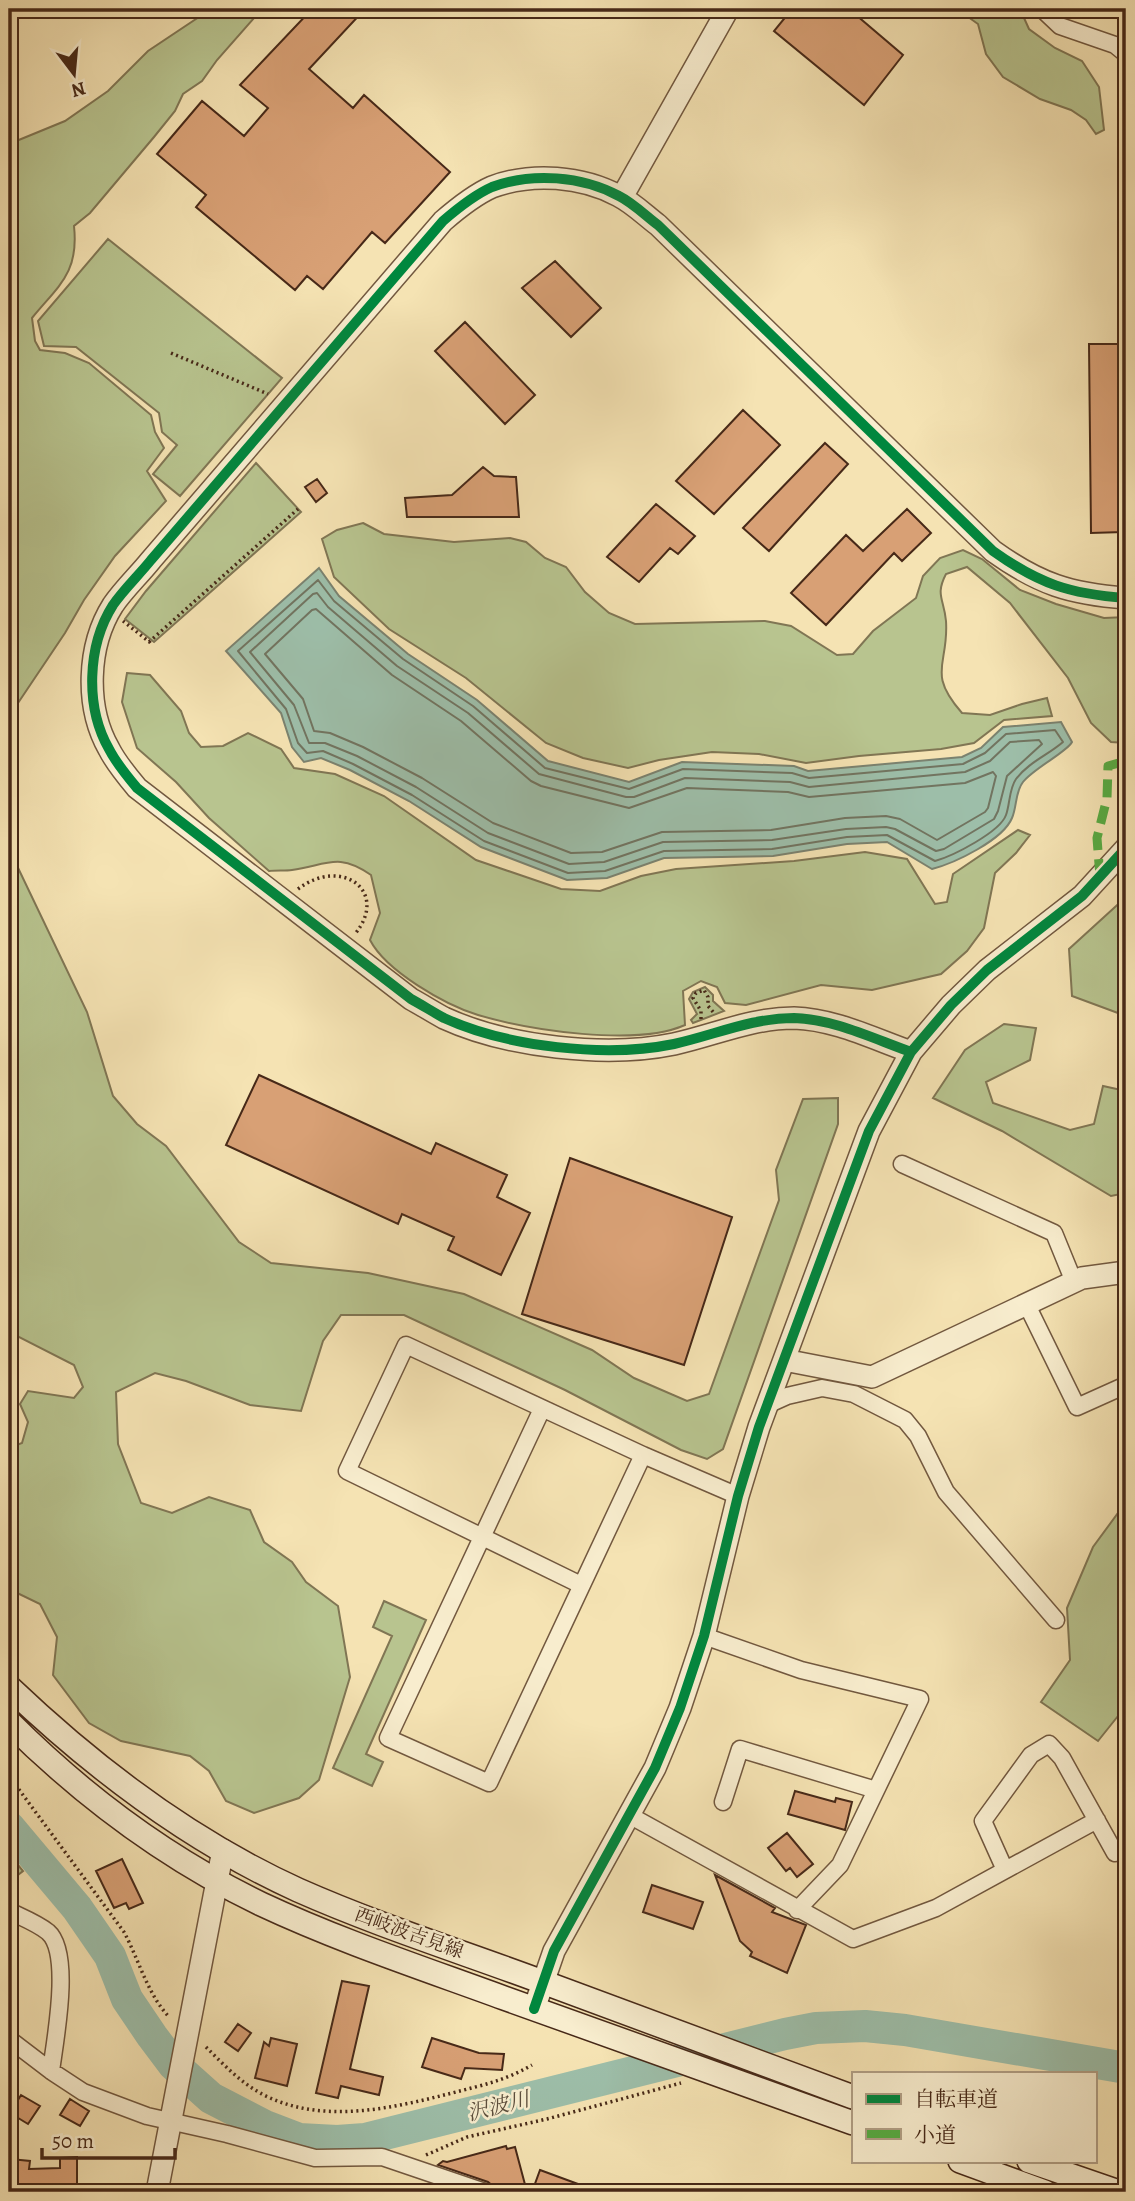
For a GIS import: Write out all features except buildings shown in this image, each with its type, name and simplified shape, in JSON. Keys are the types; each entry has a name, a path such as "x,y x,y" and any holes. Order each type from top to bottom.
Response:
{"main road":[{"name":"西岐波吉見線","path":"9,1686 57,1733 124,1786 223,1850 296,1889 852,2097"},
{"name":"西岐波吉見線","path":"9,1722 69,1778 130,1826 217,1881 261,1903 340,1938 852,2123"},
{"path":"963,2162 1045,2192"},
{"path":"1033,2162 1119,2192"}],"street":[{"path":"622,197 728,9"},
{"path":"1042,9 1060,26 1115,45 1126,54"},
{"path":"911,1052 816,1020 794,1018 754,1021 664,1046 615,1050 497,1037 454,1022 411,999 137,788 107,748 99,725 93,695 93,671 101,631 113,606 443,221 469,200 492,187 543,178 595,184 622,197 658,225 992,551 1013,566 1050,584 1090,595 1126,598"},
{"path":"534,2009 554,1951 629,1815 669,1735 704,1636 738,1496 767,1405 869,1131 911,1052 951,1005 987,970 1082,896 1126,848"},
{"path":"902,1164 1054,1233 1074,1282"},
{"path":"784,1360 872,1377 1082,1278 1126,1272"},
{"path":"1026,1303 1077,1407 1126,1385"},
{"path":"581,1585 347,1471 406,1345 738,1496"},
{"path":"767,1405 786,1396 822,1388 854,1394 905,1420 931,1458 946,1492 1056,1620"},
{"path":"542,1409 388,1738 489,1783 643,1455"},
{"path":"704,1636 800,1670 920,1699 839,1865 797,1910"},
{"path":"1005,1870 983,1821 1031,1755 1049,1744 1062,1758 1115,1853"},
{"path":"723,1802 740,1749 876,1790"},
{"path":"629,1815 853,1939 936,1908 1097,1820"},
{"path":"157,2192 176,2101 197,2043 223,1850"},
{"path":"9,1911 47,1931 56,1942 60,1956 61,1973 51,2071"},
{"path":"9,2039 83,2092 147,2116 315,2158 382,2157 485,2192"}],"path":[{"path":"171,353 268,394"},
{"path":"121,620 150,643 298,509"},
{"path":"293,894 307,882 330,874 349,878 358,885 368,907 367,917 352,939"},
{"path":"700,1025 701,1011 693,998 695,993 704,990 708,997 708,1006 720,1016"},
{"path":"9,1776 124,1932 155,2002 169,2017"},
{"path":"197,2043 234,2075 267,2097 296,2107 336,2112 371,2110 433,2098 507,2079 532,2065"},
{"path":"405,2165 467,2137 547,2119 685,2081"}],"green space":[{"path":"211,9 262,9 202,81 183,94 175,111 154,137 90,213 74,226 75,242 70,267 58,287 32,318 35,341 40,350 65,353 89,363 151,415 155,432 164,448 147,471 166,501 115,556 14,709 13,763 9,770 9,144 65,121 108,91 148,51"},
{"path":"957,9 1020,9 1029,29 1055,48 1082,61 1099,87 1104,130 1096,134 1086,120 1071,110 1040,99 1003,77 986,54 978,24"},
{"path":"108,239 282,378 180,496 153,474 177,445 162,432 159,413 76,347 44,346 38,321"},
{"path":"256,463 301,512 154,642 125,619"},
{"path":"363,523 384,534 454,542 510,538 526,542 545,558 566,567 585,592 609,613 635,624 765,621 791,626 837,655 853,654 873,631 916,598 923,576 940,558 963,550 982,559 1020,590 1104,618 1126,617 1126,743 1111,742 1091,723 1068,678 1010,603 967,567 946,574 941,587 946,621 942,677 951,699 962,713 990,715 1047,698 1052,716 1004,720 974,743 806,763 759,754 712,752 628,768 583,758 546,743 466,678 389,629 334,577 322,539 337,530"},
{"path":"127,673 150,675 181,711 189,733 201,747 223,746 248,733 281,749 294,768 335,774 384,796 476,860 561,889 600,891 641,876 676,869 794,861 865,852 907,859 935,904 947,902 953,874 1018,830 1030,835 995,873 984,928 967,951 941,974 872,990 821,985 746,1005 725,1003 717,987 701,981 683,991 685,1025 664,1032 639,1035 582,1034 525,1026 478,1015 449,1003 403,975 389,963 370,940 380,913 371,875 341,862 269,871 209,818 176,782 137,748 122,702"},
{"path":"9,849 87,1012 113,1096 137,1124 166,1146 239,1242 271,1263 368,1273 464,1294 592,1350 634,1378 687,1401 709,1394 779,1200 776,1170 803,1099 838,1098 838,1124 723,1449 707,1459 681,1450 565,1390 404,1315 341,1315 323,1341 301,1411 250,1405 186,1381 155,1373 116,1392 118,1444 141,1503 172,1513 209,1497 250,1510 264,1542 292,1562 306,1582 338,1606 350,1677 319,1780 299,1798 254,1813 226,1801 209,1771 190,1756 121,1741 89,1723 53,1675 57,1637 40,1604 9,1589 9,1448 22,1443 28,1422 20,1404 28,1391 74,1398 83,1387 74,1365 9,1332"},
{"path":"1126,897 1126,1016 1072,996 1069,949"},
{"path":"705,987 713,995 713,1001 724,1011 693,1023 691,1020 697,1014 689,999 693,992"},
{"path":"1004,1024 1036,1028 1030,1060 986,1082 993,1103 1070,1130 1094,1124 1103,1086 1126,1091 1126,1193 1111,1196 1002,1131 933,1098 965,1050"},
{"path":"1126,1502 1126,1706 1098,1741 1041,1702 1070,1660 1067,1608 1093,1547"},
{"path":"384,1601 426,1620 366,1754 383,1762 372,1786 333,1768 392,1636 373,1627"},
{"path":"9,1854 23,1871 9,1882"}],"water":[{"path":"319,568 339,596 408,654 477,700 548,761 629,782 682,762 794,766 808,771 962,757 981,748 1003,727 1061,722 1072,742 1023,782 1012,818 999,834 965,856 932,869 887,842 847,844 773,856 664,858 607,878 567,880 481,847 409,801 350,770 321,758 304,762 292,747 281,713 226,651"}],"waterway":[{"name":"沢波川","path":"9,1827 77,1908 110,1956 127,1999 173,2064 211,2098 265,2126 299,2139 365,2139 816,2028 865,2026 905,2030 1126,2068"}],"marked path":[{"path":"1100,877 1097,838 1107,798 1108,766 1126,761"}],"cycle path":[{"path":"911,1052 839,1026 809,1019 763,1021 674,1044 647,1048 588,1050 527,1043 469,1028 444,1018 411,999 137,788 112,754 96,715 92,677 104,621 122,593 443,221 492,187 507,182 540,178 573,180 605,189 629,202 658,225 993,551 1025,572 1056,585 1088,594 1126,598"},
{"path":"534,2009 554,1951 655,1768 680,1708 704,1636 738,1496 759,1427 869,1131 911,1052 951,1005 987,970 1082,896 1126,848"}]}
